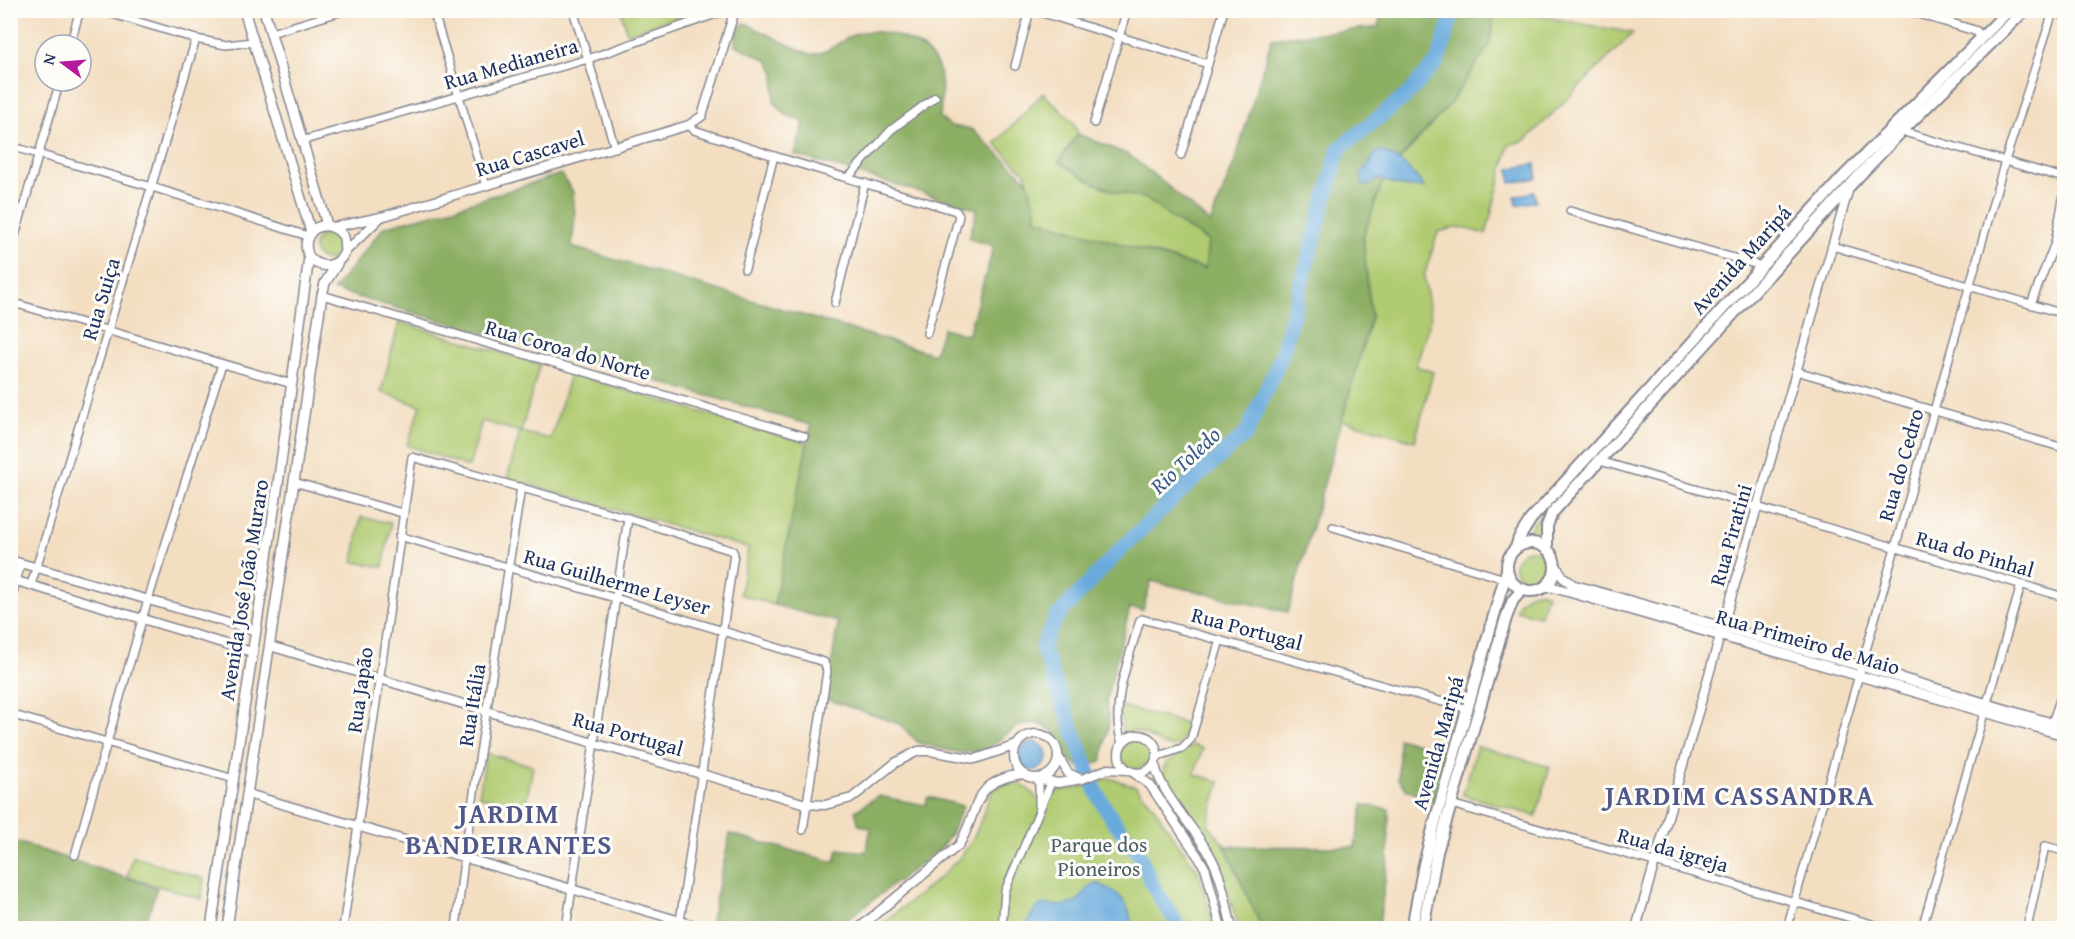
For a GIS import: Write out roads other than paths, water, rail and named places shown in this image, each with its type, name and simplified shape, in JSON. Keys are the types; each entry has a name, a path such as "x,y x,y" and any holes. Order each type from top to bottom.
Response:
{"main road":[{"name":"Avenida José João Muraro","path":"211,928 266,567 309,257 306,250 309,234 244,10"},
{"path":"264,10 301,141 330,226 344,237 345,252"},
{"name":"Avenida Maripá","path":"1986,41 2009,10"},
{"name":"Avenida Maripá","path":"1516,548 1519,538 1531,519 1762,266 1986,41 2025,10"},
{"path":"275,114 292,108"},
{"name":"Avenida Maripá","path":"1547,549 1547,526 1552,513 1829,200"},
{"path":"309,234 319,227 330,226"},
{"name":"Avenida José João Muraro","path":"227,928 322,294 331,272 345,252"},
{"path":"309,257 320,266 330,266 338,262"},
{"path":"1532,543 1547,549 1555,565 1553,576 1542,588 1523,589 1506,574 1508,562 1516,548 1532,543"},
{"name":"Rua Primeiro de Maio","path":"1555,565 1563,577 1573,585 1722,632"},
{"path":"266,567 272,566 276,569 272,630"},
{"name":"Avenida Maripá","path":"1412,928 1424,864 1506,574"},
{"name":"Rua Primeiro de Maio","path":"1542,588 1552,587 1722,632 2064,727"},
{"name":"Avenida Maripá","path":"1423,928 1437,852 1450,804 1506,618 1513,600 1523,589"},
{"name":"Rua Primeiro de Maio","path":"1986,707 2064,735"},
{"path":"228,819 226,849 231,852 240,850"},
{"path":"220,864 228,861 234,866 231,906"}],"street":[{"path":"73,33 80,10"},
{"path":"99,10 196,39 226,45 253,42"},
{"path":"271,33 346,10"},
{"path":"433,10 486,186"},
{"path":"573,10 615,148"},
{"name":"Rua Medianeira","path":"301,141 588,58 727,10"},
{"name":"Rua Cascavel","path":"330,226 381,217 689,125 702,116 735,10"},
{"path":"1015,66 1032,10 1208,64"},
{"path":"1094,123 1127,10"},
{"path":"1181,154 1224,10"},
{"path":"1907,10 1976,31 1986,41"},
{"path":"2052,11 2064,16"},
{"name":"Rua do Cedro","path":"1787,928 2005,161 2052,11"},
{"name":"Rua Suiça","path":"31,585 110,330 196,39"},
{"path":"10,253 57,93"},
{"path":"848,178 891,130 935,97"},
{"path":"689,125 694,130 774,156 956,211 959,216 927,333"},
{"path":"1898,128 2064,178"},
{"path":"10,146 309,234"},
{"path":"745,269 774,156"},
{"name":"Rua Piratini","path":"1636,928 1832,246 1846,182"},
{"path":"835,303 865,183"},
{"path":"2031,304 2055,243 2064,194"},
{"path":"1570,211 1762,266"},
{"name":"Rua Cascavel","path":"345,252 381,217"},
{"path":"1832,246 2064,314"},
{"name":"Rua Coroa do Norte","path":"322,294 804,436"},
{"path":"10,302 292,384"},
{"path":"75,855 148,601 222,364"},
{"path":"1796,371 2064,448"},
{"path":"1592,452 1600,461"},
{"name":"Rua Japão","path":"343,928 412,457 521,487"},
{"name":"Rua do Pinhal","path":"1600,461 2064,597"},
{"path":"294,482 402,513"},
{"path":"521,487 729,549 734,555 680,925"},
{"name":"Rua Itália","path":"456,928 464,858 521,487"},
{"path":"566,928 628,518"},
{"path":"1333,527 1506,574"},
{"name":"Rua Guilherme Leyser","path":"399,536 615,598 824,662 827,671 806,804"},
{"path":"10,560 256,632"},
{"path":"10,603 14,580 21,563"},
{"path":"14,580 252,652"},
{"path":"1922,928 2021,585"},
{"name":"Rua Portugal","path":"1122,743 1117,711 1142,619 1468,709"},
{"path":"859,928 959,845 968,831 978,799 987,786 1007,776 1023,774 1051,783 1083,779 1108,769 1146,771 1156,760 1182,748 1191,739 1220,640"},
{"name":"Rua Portugal","path":"270,646 806,804 825,805 852,798 895,763 918,751 943,753 966,759 981,758 1017,746"},
{"path":"2052,723 2061,697 2064,697"},
{"path":"10,714 234,778"},
{"path":"1023,774 1016,764 1017,746 1028,736 1041,735 1053,742 1068,773 1083,779"},
{"path":"1221,928 1206,870 1201,861 1150,785 1120,761 1122,743 1132,736 1144,736 1154,743 1156,771 1213,860 1220,877 1232,928"},
{"path":"1036,779 1055,767 1058,755"},
{"path":"1108,769 1119,755"},
{"path":"1036,779 1039,809"},
{"path":"1002,928 1005,891 1051,783"},
{"path":"248,794 572,890 680,925 704,928"},
{"path":"802,830 806,804"},
{"name":"Rua da igreja","path":"1450,804 1886,928"},
{"path":"2027,928 2045,846 2064,851"}],"water":[{"path":"1380,151 1405,165 1424,188 1401,186 1379,179 1365,186 1361,173 1374,155"},
{"path":"1535,164 1537,178 1511,183 1509,169"},
{"path":"1534,192 1536,201 1517,205 1515,196"},
{"path":"1033,742 1043,746 1047,756 1043,766 1033,770 1023,766 1019,756 1023,746"},
{"path":"1096,883 1111,890 1122,899 1129,911 1132,928 1026,928 1036,908 1047,904 1059,906 1075,902"}],"waterway":[{"name":"Rio Toledo","path":"1178,928 1154,888 1140,856 1108,813 1095,789 1042,647 1056,618 1121,549 1190,483 1246,434 1281,357 1339,149 1406,96 1438,61 1450,22 1449,10"}],"district":[{"name":"JARDIM CASSANDRA","path":"1740,796"},
{"name":"JARDIM BANDEIRANTES","path":"509,830"}],"park label":[{"name":"Parque dos Pioneiros","path":"1099,857"}]}
